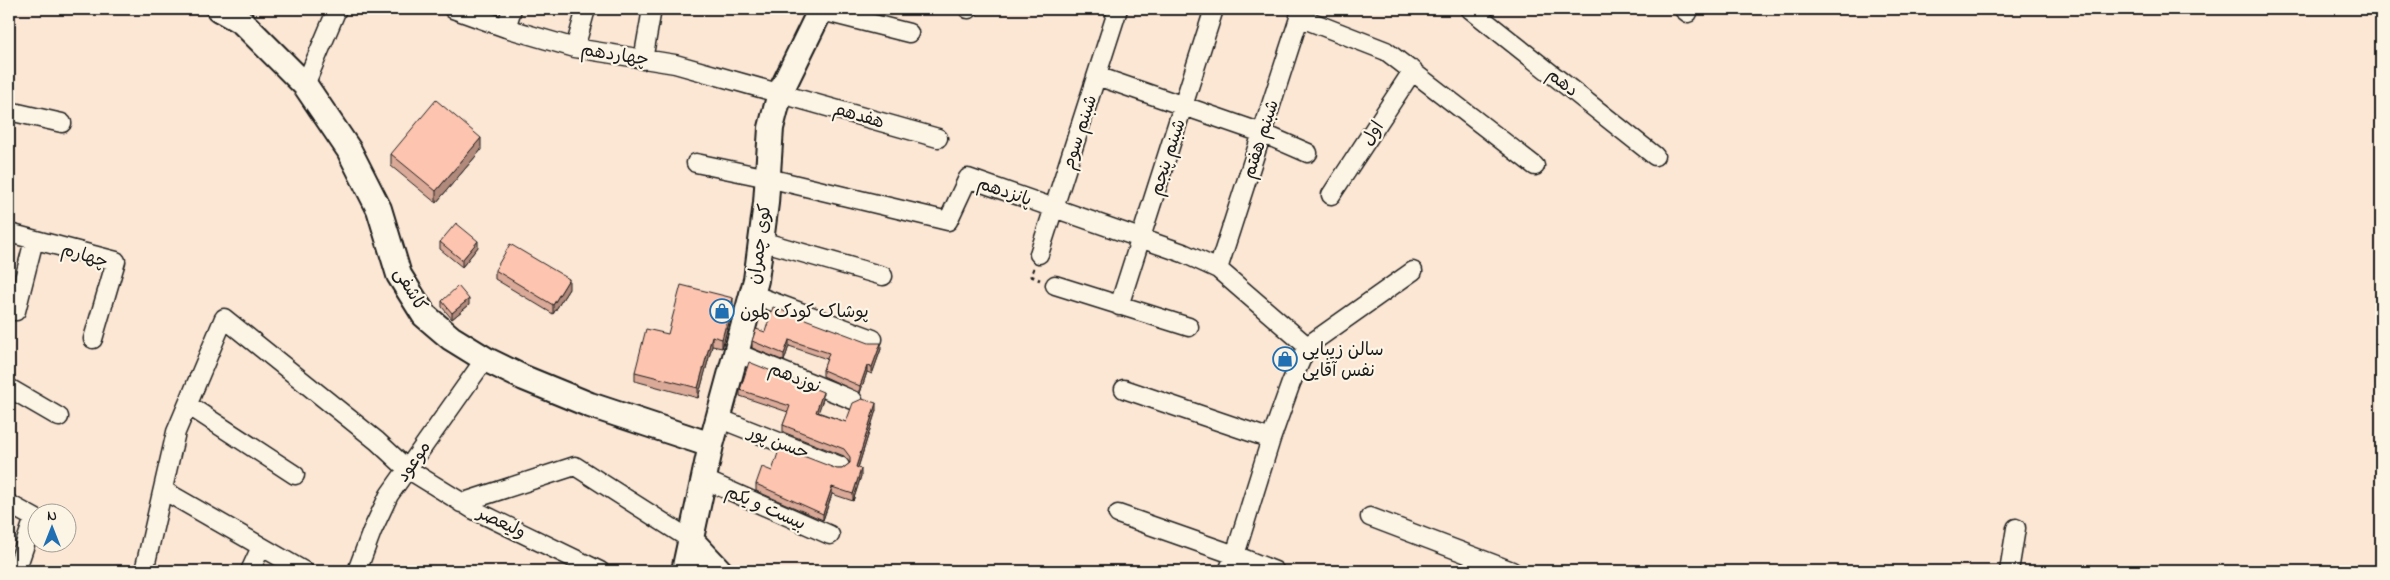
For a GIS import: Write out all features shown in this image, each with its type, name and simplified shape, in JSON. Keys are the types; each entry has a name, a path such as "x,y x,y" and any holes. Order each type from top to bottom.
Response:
{"street":[{"name":"کاشفی","path":"219,9 242,22 305,85 349,150 379,209 399,275 424,315 451,338 485,359 524,378 590,405 711,445"},
{"path":"305,85 337,9"},
{"name":"چهاردهم","path":"452,9 506,28 575,48 675,64 780,92"},
{"path":"506,28 512,9"},
{"path":"575,48 586,9"},
{"path":"643,60 652,9"},
{"path":"818,9 909,33"},
{"name":"کوی چمران","path":"684,571 711,445 752,294 761,241 771,128 780,92 818,9"},
{"name":"شبنم سوم","path":"1038,254 1118,9"},
{"name":"شبنم پنجم","path":"1119,306 1214,9"},
{"name":"دهم","path":"1470,9 1655,156"},
{"path":"1301,13 1386,51 1413,70 1534,166"},
{"name":"شبنم هفتم","path":"1218,269 1301,13"},
{"name":"اول","path":"1331,195 1413,70"},
{"path":"1097,76 1262,133 1308,153"},
{"name":"هفدهم","path":"780,92 938,138"},
{"path":"9,111 62,123"},
{"name":"پانزدهم","path":"696,163 768,178 948,221 968,178 1183,253 1218,269 1307,346"},
{"name":"چهارم","path":"9,233 116,261 93,339"},
{"path":"16,312 34,240"},
{"path":"761,241 883,276"},
{"path":"1231,563 1271,439 1291,383 1307,346 1413,271"},
{"path":"1055,285 1189,327"},
{"path":"752,294 873,339"},
{"name":"ولیعصر","path":"188,405 224,318 377,441 406,468 461,503 600,571"},
{"name":"نوزدهم","path":"737,353 853,400"},
{"name":"موعود","path":"357,571 385,504 406,468 485,359"},
{"path":"9,388 59,417"},
{"path":"1124,389 1271,439"},
{"path":"144,571 176,432 188,405 295,475"},
{"name":"حسن پور","path":"718,418 840,466"},
{"path":"461,503 575,466 691,540 720,571"},
{"name":"بیست و یکم","path":"703,479 830,535"},
{"path":"163,490 304,571"},
{"path":"9,504 28,515"},
{"path":"1118,514 1231,563 1275,571"},
{"path":"1370,517 1512,571"},
{"path":"2009,571 2016,528"},
{"path":"16,571 28,540"},
{"path":"691,540 703,571"},
{"path":"250,571 261,547"}],"path":[{"path":"1038,254 1031,276 1055,285"}],"building":[{"path":"436,100 481,138 436,191 391,154"},
{"path":"456,223 478,241 462,260 440,242"},
{"path":"510,244 569,279 553,305 495,270"},
{"path":"681,285 733,298 722,339 712,336 698,388 635,372 646,329 668,334"},
{"path":"458,286 469,299 452,313 442,301"},
{"path":"773,307 869,343 881,343 872,367 867,366 860,386 823,370 829,353 789,340 784,354 752,341 756,329 765,332"},
{"path":"749,362 823,392 816,412 846,422 853,403 862,399 876,403 856,467 861,469 853,494 832,487 823,514 756,484 762,467 772,471 780,447 837,469 842,469 850,463 850,457 844,449 783,425 790,406 740,390"}],"place":[{"name":"پوشاک کودک لمون","path":"722,311"},
{"name":"سالن زیبایی نفس آقایی","path":"1285,359"}]}
